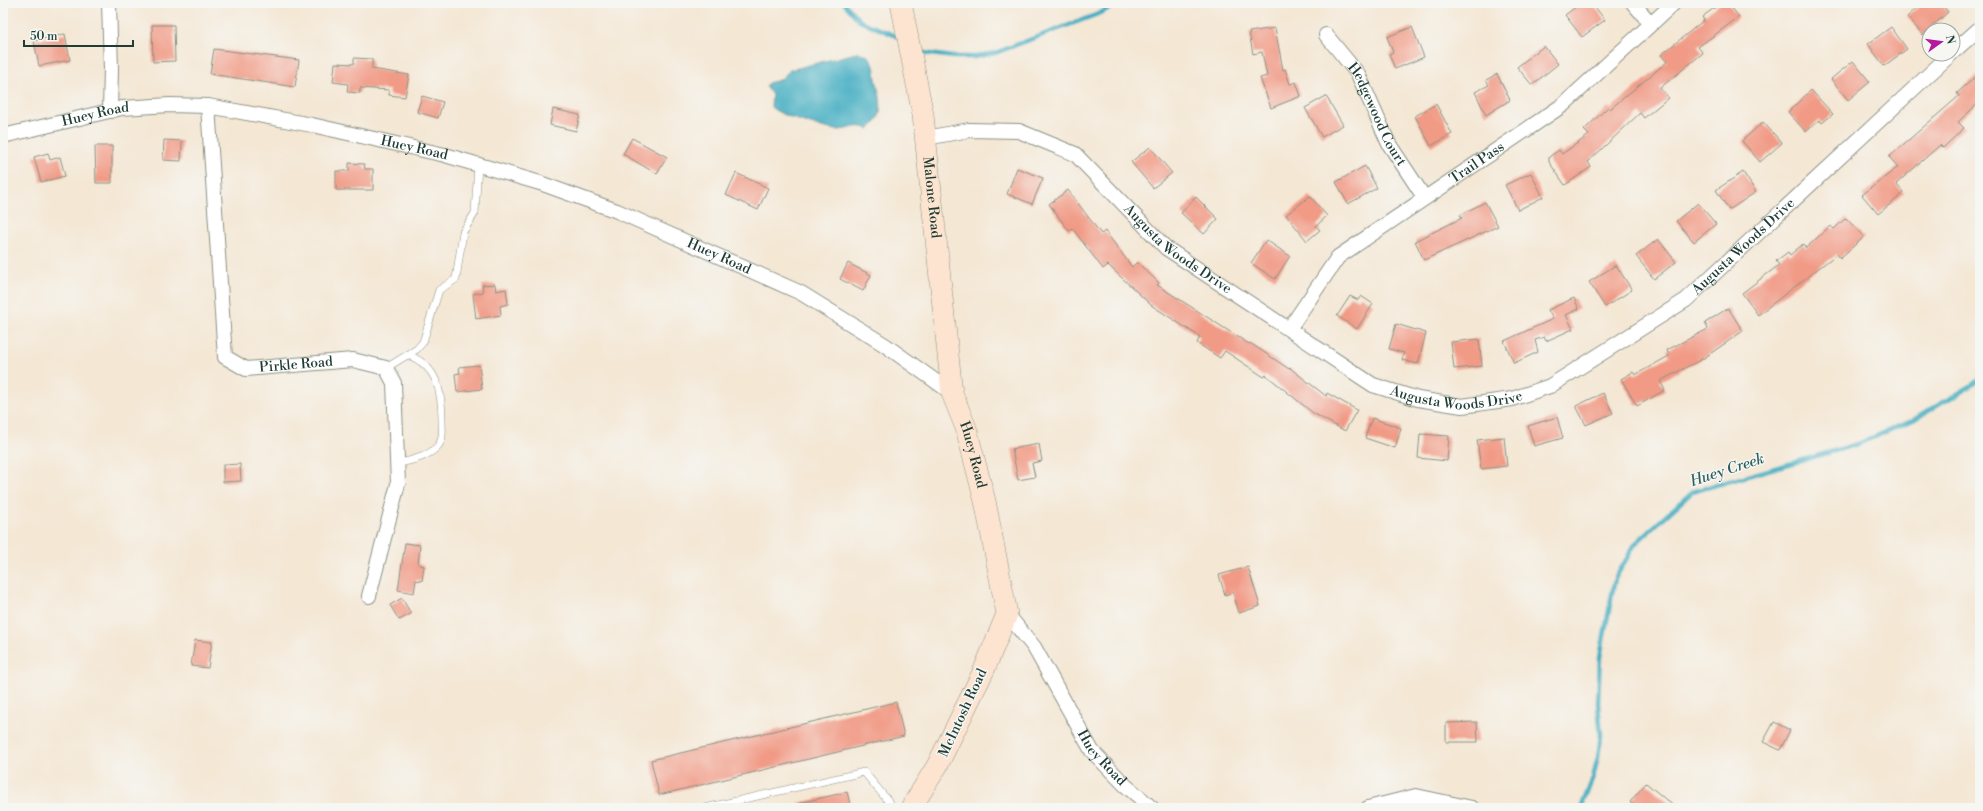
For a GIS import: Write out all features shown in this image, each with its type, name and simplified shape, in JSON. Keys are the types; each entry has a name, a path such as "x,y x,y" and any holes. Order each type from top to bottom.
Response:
{"street":[{"path":"109,3 111,69 110,111"},
{"name":"Malone Road","path":"901,3 923,115 952,393"},
{"path":"1633,3 1651,24"},
{"name":"Trail Pass","path":"1289,329 1338,256 1563,105 1674,3"},
{"name":"Augusta Woods Drive","path":"1961,45 1980,28"},
{"name":"Hedgewood Court","path":"1326,35 1358,74 1389,144 1424,197"},
{"name":"Augusta Woods Drive","path":"926,138 969,130 1020,131 1075,154 1166,248 1374,385 1418,399 1462,406 1512,399 1550,386 1686,300 1942,62"},
{"name":"Huey Road","path":"3,136 122,108 170,105 208,106 312,125 478,165 540,183 617,211 801,293 885,345 952,393 966,428 985,501 1007,614 1034,647 1092,750 1125,785 1152,808"},
{"name":"Pirkle Road","path":"208,106 225,357 246,369 353,360 386,368"},
{"path":"369,596 398,484 394,383 386,368"},
{"name":"McIntosh Road","path":"911,808 937,766 984,670 1007,614"},
{"path":"1368,808 1416,796 1472,808"}],"lane":[{"path":"386,368 417,349 423,342 439,290 456,279 463,232 475,213 478,165"},
{"path":"397,464 428,454 437,447 442,440 442,407 438,382 419,358 408,355"},
{"path":"706,808 864,772 894,808"}],"water":[{"path":"856,53 865,55 872,60 879,92 881,106 880,113 874,125 868,129 865,127 842,130 823,128 792,118 771,107 772,95 766,86 768,83 780,80 790,70"}],"building":[{"path":"1581,3 1592,3 1605,20 1582,37 1565,15"},
{"path":"1721,3 1728,3 1739,17 1698,47 1703,53 1660,88 1668,98 1644,118 1640,113 1588,162 1591,167 1565,185 1549,162 1549,157 1559,150 1562,154 1589,135 1584,130 1608,107 1610,109 1667,62 1661,55 1704,20 1702,17"},
{"path":"1922,3 1941,3 1948,12 1937,22 1921,22 1921,33 1907,17"},
{"path":"152,25 174,25 175,61 153,62"},
{"path":"1412,27 1424,57 1395,69 1389,54 1393,52 1387,37"},
{"path":"1891,27 1907,49 1884,66 1868,44"},
{"path":"1275,28 1283,70 1285,69 1290,84 1296,82 1301,96 1271,108 1260,78 1267,76 1262,52 1253,54 1249,32"},
{"path":"65,34 70,60 39,66 34,41"},
{"path":"1544,46 1558,64 1532,85 1517,67"},
{"path":"214,49 299,60 295,87 210,74"},
{"path":"354,58 372,59 372,69 409,75 405,97 389,95 389,90 360,88 360,93 347,92 348,84 333,82 335,63 354,64"},
{"path":"1853,61 1870,82 1848,100 1831,79"},
{"path":"1980,73 1980,102 1958,122 1964,128 1943,148 1940,145 1896,184 1904,193 1878,214 1862,195 1898,167 1889,157 1959,96 1957,93"},
{"path":"1497,74 1510,100 1486,115 1475,92 1489,85 1486,80"},
{"path":"1811,90 1833,114 1822,123 1819,120 1806,132 1788,112"},
{"path":"422,96 443,102 438,118 417,112"},
{"path":"1326,96 1343,125 1322,137 1305,108"},
{"path":"1436,104 1452,134 1431,146 1415,116"},
{"path":"553,109 580,115 576,131 550,125"},
{"path":"1763,122 1782,143 1760,162 1742,141"},
{"path":"632,138 667,157 657,174 623,154"},
{"path":"164,140 182,141 181,161 163,160"},
{"path":"95,146 112,146 112,183 96,183"},
{"path":"1150,147 1172,173 1153,188 1131,162"},
{"path":"48,153 50,160 60,157 65,176 41,182 34,157"},
{"path":"349,163 364,164 365,169 373,169 373,190 336,190 336,171 349,171"},
{"path":"1365,166 1377,188 1348,204 1336,182"},
{"path":"1017,168 1043,178 1032,204 1007,194"},
{"path":"1743,172 1756,192 1729,210 1716,190"},
{"path":"736,173 768,188 758,210 726,195"},
{"path":"1531,173 1543,197 1518,210 1505,185"},
{"path":"1068,190 1101,234 1105,231 1132,267 1137,262 1159,283 1157,285 1289,369 1290,368 1326,396 1327,393 1357,410 1345,431 1313,413 1266,375 1264,377 1225,351 1220,358 1197,343 1200,337 1151,305 1108,265 1103,269 1072,228 1069,231 1049,204"},
{"path":"1310,196 1327,216 1316,226 1320,230 1307,241 1286,215"},
{"path":"1196,197 1218,219 1204,234 1181,213"},
{"path":"1485,202 1498,226 1424,260 1415,241 1462,218 1460,215"},
{"path":"1698,203 1716,224 1694,242 1676,221"},
{"path":"1846,218 1864,237 1840,258 1837,254 1758,315 1742,293 1779,265 1776,261 1788,252 1790,255 1803,244 1806,248 1830,226 1834,229"},
{"path":"1658,239 1676,262 1654,279 1636,256"},
{"path":"1266,240 1290,256 1275,279 1251,263"},
{"path":"848,263 871,275 863,291 840,279"},
{"path":"1616,265 1632,290 1605,307 1589,282"},
{"path":"495,284 496,291 506,289 508,304 500,306 501,315 476,319 473,294 483,292 482,285"},
{"path":"1350,296 1358,300 1361,296 1373,304 1357,329 1337,316"},
{"path":"1574,298 1579,309 1566,315 1573,329 1546,341 1544,337 1535,340 1538,352 1514,363 1504,341 1553,319 1548,310"},
{"path":"1728,308 1743,331 1704,358 1660,381 1665,390 1637,406 1621,379 1633,372 1635,375 1669,356 1667,350 1708,329 1705,323"},
{"path":"1396,324 1426,333 1418,364 1402,360 1404,353 1389,349"},
{"path":"1479,339 1482,366 1454,369 1451,342"},
{"path":"479,365 482,389 457,392 455,374 460,373 459,367"},
{"path":"1603,393 1613,413 1586,425 1576,406"},
{"path":"1557,417 1563,438 1534,446 1528,426"},
{"path":"1372,418 1401,428 1395,448 1365,438"},
{"path":"1420,434 1449,436 1447,461 1418,458"},
{"path":"1504,437 1507,466 1481,469 1477,440"},
{"path":"1039,444 1042,461 1032,463 1035,477 1018,480 1012,449"},
{"path":"240,464 241,481 223,482 223,465"},
{"path":"405,543 420,545 418,564 424,566 422,581 416,580 414,593 398,590"},
{"path":"1248,567 1260,606 1239,613 1233,592 1225,595 1219,575"},
{"path":"402,598 411,614 399,620 390,605"},
{"path":"195,640 212,642 208,668 191,666"},
{"path":"896,702 904,736 659,795 651,760"},
{"path":"1477,722 1478,742 1446,742 1446,723"},
{"path":"1774,722 1790,730 1780,750 1763,742"},
{"path":"1646,783 1676,808 1637,808 1630,802"},
{"path":"847,792 851,808 800,808 799,803"}],"waterway":[{"path":"844,3 860,21 901,38"},
{"path":"917,52 953,57 974,57 995,53 1098,14 1120,3"},
{"name":"Huey Creek","path":"1581,808 1593,778 1598,757 1601,735 1598,704 1600,657 1615,579 1635,544 1692,492 1858,444 1913,420 1980,379"}]}
